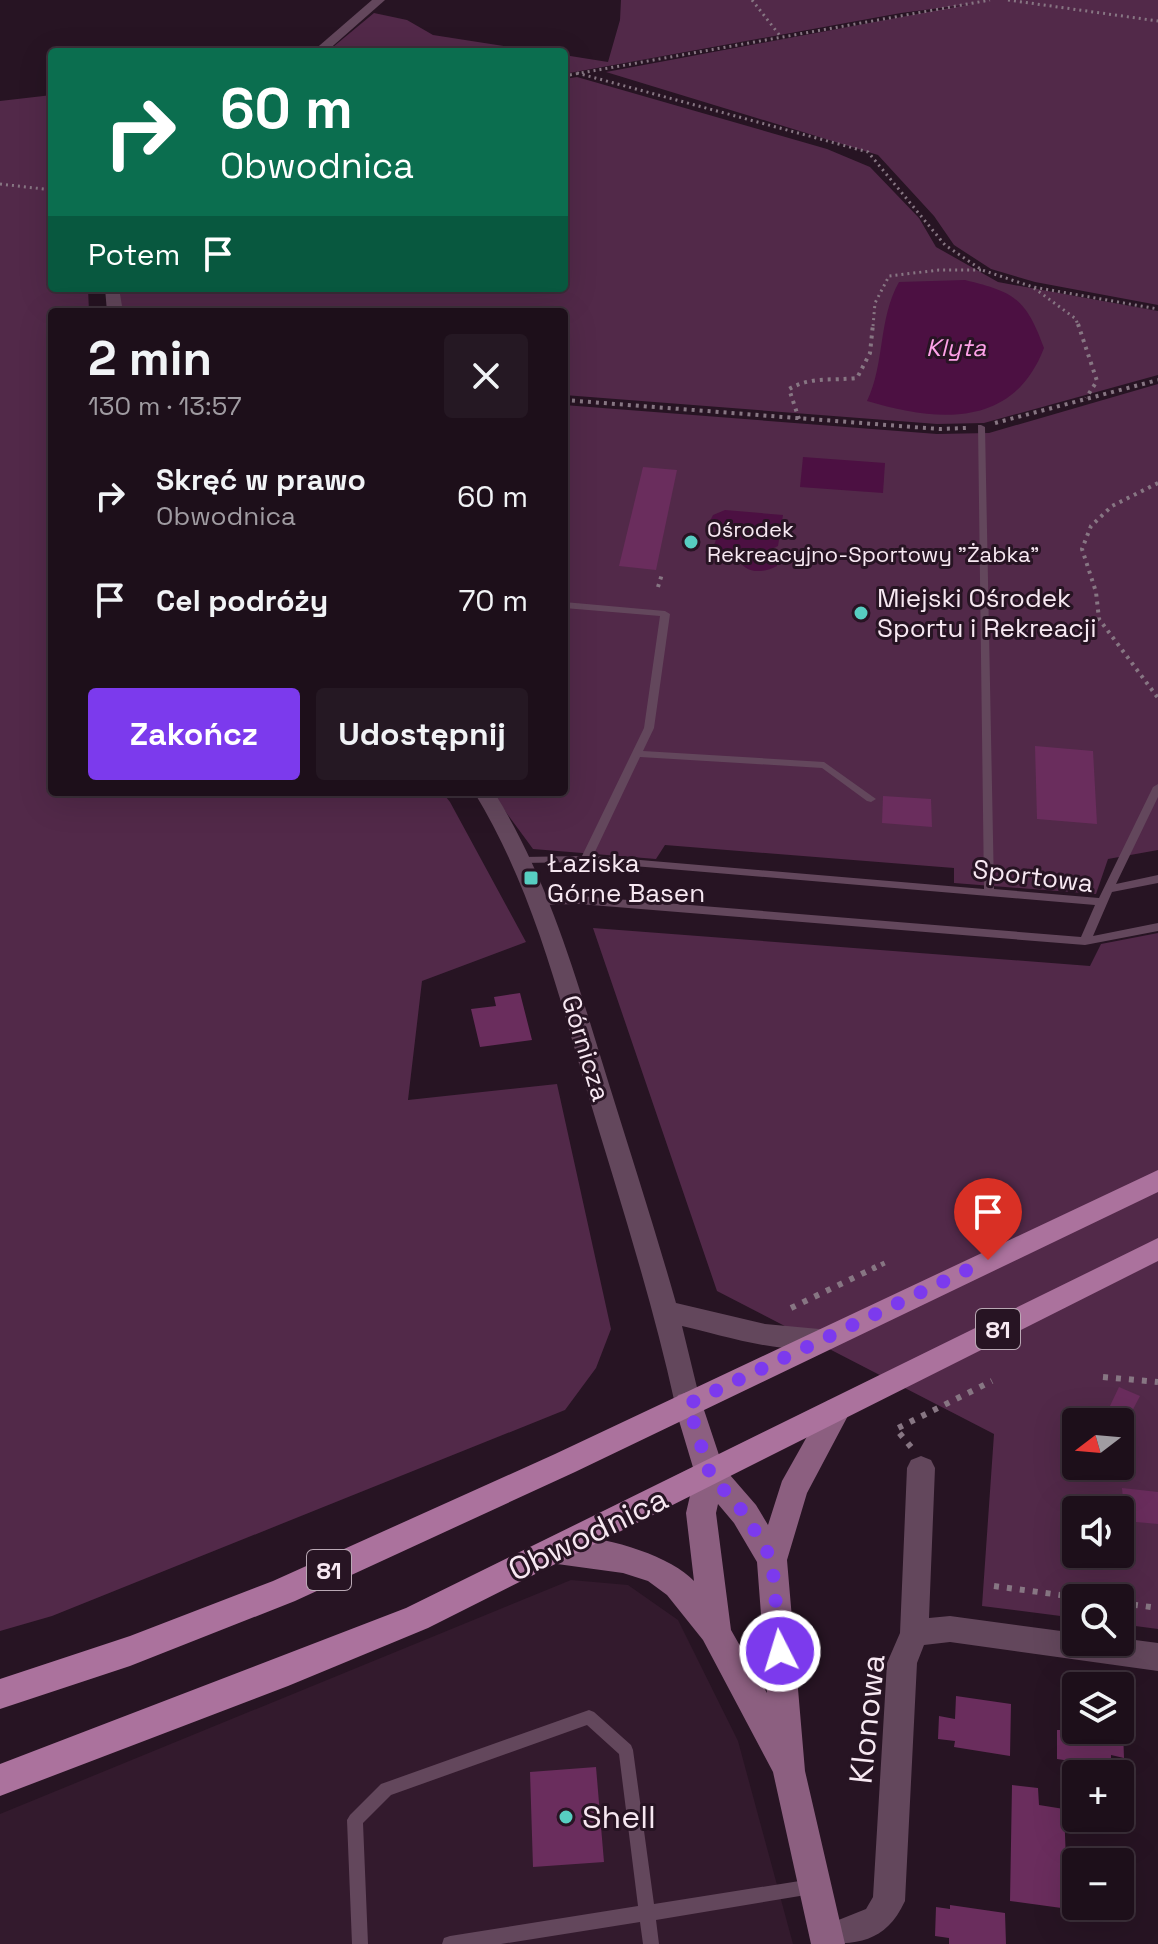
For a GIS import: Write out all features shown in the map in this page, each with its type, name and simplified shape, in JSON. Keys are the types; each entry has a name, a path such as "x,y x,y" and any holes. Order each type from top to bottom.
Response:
{"main road":[{"name":"81","path":"0,1694 130,1651 284,1591 688,1404 1158,1180"},
{"name":"Obwodnica","path":"0,1780 263,1681 417,1618 1158,1249"}],"street":[{"path":"323,48 379,0"},
{"name":"Górnicza","path":"487,796 501,818 542,902 668,1312 688,1404"},
{"path":"668,1312 765,1335 821,1338"},
{"path":"688,1404 710,1474 745,1514 772,1560"},
{"path":"827,1942 789,1771 772,1560 793,1490 837,1410"},
{"name":"Klonowa","path":"827,1942 877,1920 889,1901 902,1663 914,1633 917,1458"},
{"path":"710,1474 701,1513 716,1632"},
{"path":"557,1550 605,1556 657,1569 675,1581 716,1632 789,1771"},
{"path":"914,1633 950,1629 1158,1657"}],"lane":[{"path":"981,427 989,891"},
{"path":"568,605 665,614 649,728 586,859"},
{"path":"637,754 824,765 871,799"},
{"path":"1102,902 1158,787"},
{"name":"Sportowa","path":"522,860 586,859 1102,902 1085,941"},
{"path":"1109,889 1158,879"},
{"path":"542,902 579,900 1085,941 1158,927"},
{"path":"360,1944 355,1820 386,1789 589,1717 626,1750 651,1944"},
{"path":"450,1944 816,1886"}],"path":[{"path":"752,0 781,37"},
{"path":"568,75 990,0"},
{"path":"1008,0 1158,21"},
{"path":"577,73 868,152 945,245 982,270 1033,287 1158,309"},
{"path":"0,184 48,190"},
{"path":"799,419 789,389 806,379 830,381 857,378 870,353 875,303 889,276 939,270 982,270"},
{"path":"1033,287 1076,319 1097,381 1086,399"},
{"path":"568,400 939,429 981,427 1158,380"},
{"path":"1158,483 1112,506 1091,526 1082,549 1096,592 1099,619 1158,698"},
{"path":"658,587 662,574"},
{"path":"791,1308 889,1261"},
{"path":"1103,1377 1158,1382"},
{"path":"917,1458 896,1429 992,1381"},
{"path":"994,1586 1062,1595"},
{"path":"1134,1605 1158,1608"}],"shaded area":[{"path":"621,0 1158,0 1158,305 1035,282 991,269 954,245 934,216 878,155 606,72 971,4 901,13 568,73 568,56 608,62 620,20"},
{"path":"374,13 407,20 433,35 516,48 332,48"},
{"path":"577,77 827,149 870,167 919,218 936,247 998,282 1158,311 1158,375 984,423 937,424 568,395 568,308 113,308 111,292 568,292 568,78"},
{"path":"48,95 48,292 88,292 89,308 48,308 48,796 445,796 526,942 422,981 408,1100 557,1084 611,1329 596,1368 565,1410 52,1616 0,1631 0,101"},
{"name":"Miejski Ośrodek Sportu i Rekreacji","path":"1158,384 1158,850 1108,859 1096,894 954,883 954,868 665,845 656,859 533,849 494,796 568,796 568,405 937,434 989,433"},
{"path":"593,928 1090,966 1101,944 1158,933 1158,1629 1134,1626 1134,1584 1062,1584 1062,1616 982,1606 994,1434 717,1291"},
{"path":"571,1580 628,1585 678,1620 738,1741 793,1944 0,1944 0,1814"}],"water":[{"name":"Klyta","path":"965,280 1007,294 1031,318 1044,348 1030,374 1013,393 993,406 970,413 920,413 867,401 877,372 892,296 899,282"},
{"path":"803,457 885,463 883,493 800,487"},
{"path":"725,510 783,515 778,546 774,548 778,556 777,566 754,571 744,566 737,556 720,559 705,552 715,543 718,531 709,523 713,515"}],"building":[{"path":"643,467 677,470 656,570 619,566"},
{"path":"1035,746 1093,751 1097,824 1037,819"},
{"path":"883,796 931,799 932,827 882,823"},
{"path":"520,993 532,1040 480,1047 471,1009 496,1006 494,997"},
{"path":"1119,1387 1140,1396 1134,1408 1109,1408"},
{"path":"1122,1488 1158,1492 1158,1524 1134,1522 1134,1496 1123,1496"},
{"path":"956,1696 1011,1704 1010,1756 954,1747 955,1741 938,1739 939,1716 955,1719"},
{"path":"1057,1730 1062,1730 1062,1744 1124,1744 1124,1758 1111,1755 1111,1760 1057,1759"},
{"name":"Shell","path":"596,1767 604,1862 533,1867 530,1772"},
{"path":"1012,1785 1038,1788 1039,1805 1062,1809 1066,1848 1062,1848 1062,1908 1010,1901"},
{"path":"950,1905 1005,1913 1006,1944 949,1944 949,1938 935,1936 936,1907 950,1909"}],"place":[{"name":"Ośrodek Rekreacyjno-Sportowy \"Żabka\"","path":"691,542"},
{"name":"Miejski Ośrodek Sportu i Rekreacji","path":"861,613"},
{"name":"Łaziska Górne Basen","path":"531,878"},
{"name":"Shell","path":"566,1817"}],"route":[{"path":"780,1651 772,1560 745,1514 710,1474 688,1404 988,1260"}]}
